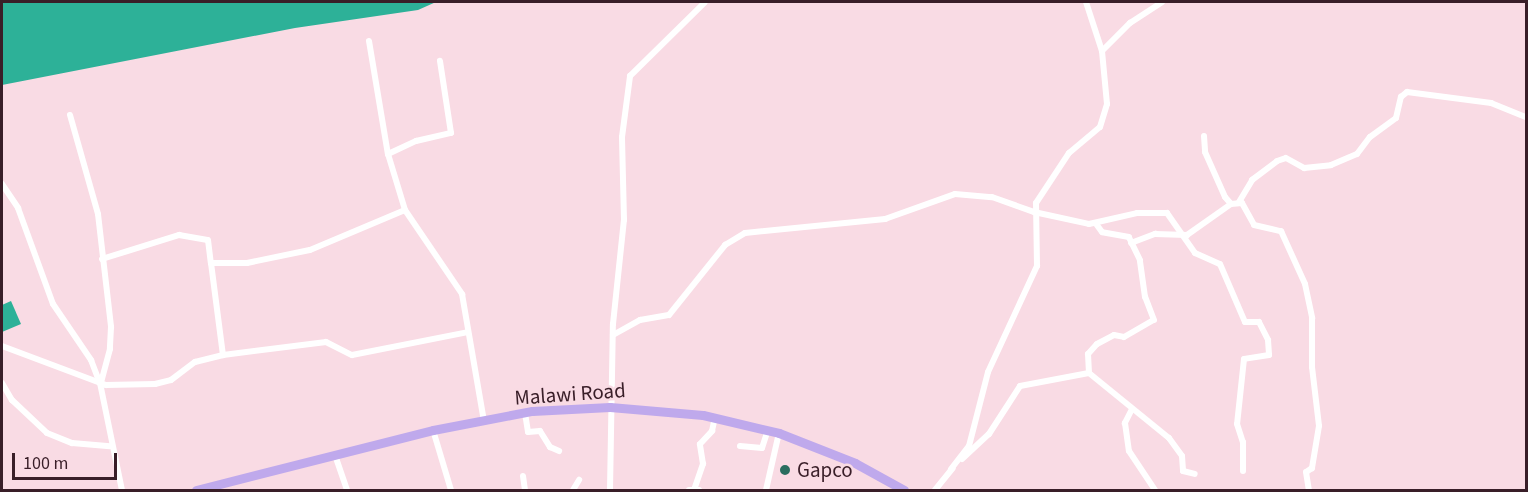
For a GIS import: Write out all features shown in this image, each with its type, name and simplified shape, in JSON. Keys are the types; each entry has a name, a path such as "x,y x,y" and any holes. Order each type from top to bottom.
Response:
{"main road":[{"name":"Malawi Road","path":"196,490 433,430 525,413 610,407 715,417 779,433 855,463 904,490"}],"street":[{"path":"610,490 613,335 624,220 622,137 630,76 705,2"},
{"path":"935,490 969,446 988,372 1032,281 1037,266 1036,202 1077,144 1100,127 1107,104 1102,51 1086,2"},
{"path":"1102,51 1130,23 1162,2"},
{"path":"369,41 388,154 405,210 462,294 484,421"},
{"path":"388,154 416,141 451,133 440,61"},
{"path":"1131,243 1155,234 1184,236 1231,204 1239,202 1252,180 1277,161 1286,158 1304,168 1331,165 1357,154 1370,138 1396,118 1401,98 1407,92 1491,103 1527,117"},
{"path":"70,115 98,214 111,327 110,349 100,383"},
{"path":"1204,136 1205,152 1231,204"},
{"path":"2,184 18,208 53,304 92,360 100,383 110,446 122,490"},
{"path":"613,335 640,320 669,315 725,245 745,233 885,219 955,194 992,197 1037,212 1097,225 1137,213 1167,213 1184,236 1185,244 1195,253 1220,264 1245,322 1259,322 1268,340 1269,355 1244,359 1237,424 1243,442 1243,471"},
{"path":"1239,202 1251,222 1281,231 1308,296 1319,426 1312,468 1306,472 1309,490"},
{"path":"212,263 248,262 310,250 405,210"},
{"path":"1097,225 1102,232 1125,235 1131,243 1140,260 1145,297 1154,320 1124,336 1114,335 1096,344 1088,354 1089,374 1177,446 1184,471 1195,474"},
{"path":"102,259 179,235 208,240 223,355"},
{"path":"2,346 100,383 155,384 171,380 195,362 223,355 326,342 352,355 468,332"},
{"path":"951,469 989,434 1020,386 1089,374"},
{"path":"2,383 12,400 46,433 72,443 110,446"},
{"path":"1132,409 1125,423 1130,451 1155,490"},
{"path":"525,413 528,432 540,431 550,447 559,452"},
{"path":"694,490 703,464 700,444 712,431 715,417"},
{"path":"433,430 452,490"},
{"path":"740,447 762,448 768,430"},
{"path":"766,490 779,433"},
{"path":"335,455 347,490"},
{"path":"523,476 525,490"},
{"path":"573,490 579,480"},
{"path":"689,490 699,490"}],"shaded area":[{"path":"2,2 436,2 418,10 295,28 2,85"},
{"path":"11,301 21,324 2,332 2,305"}],"place":[{"name":"Gapco","path":"785,470"}]}
